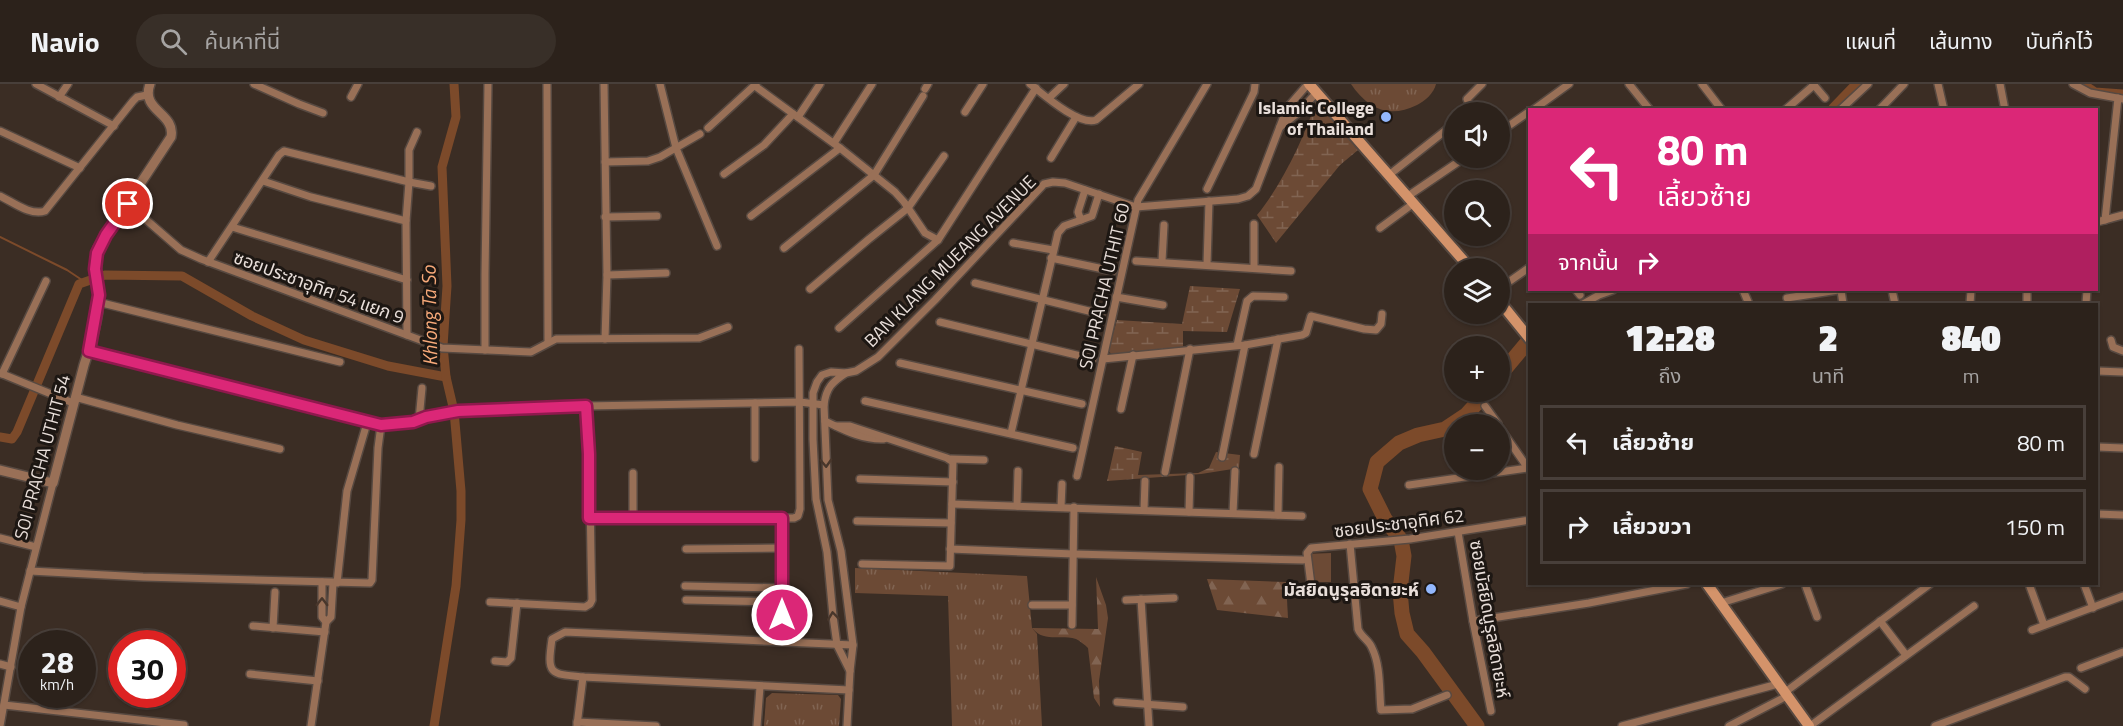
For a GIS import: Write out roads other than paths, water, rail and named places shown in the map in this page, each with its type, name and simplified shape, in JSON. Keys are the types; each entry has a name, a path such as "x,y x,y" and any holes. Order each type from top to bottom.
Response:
{"main road":[{"path":"1311,87 1461,258"},
{"path":"1510,314 1527,335"},
{"path":"1708,585 1809,726"}],"street":[{"path":"36,84 114,126"},
{"path":"59,97 68,84"},
{"path":"0,196 30,211 38,213 45,211 137,97 147,95 150,84"},
{"path":"351,97 358,84"},
{"path":"485,350 484,274 488,84"},
{"path":"547,84 548,342"},
{"path":"604,84 604,216 607,275 605,339"},
{"path":"660,84 676,148 717,246"},
{"path":"723,174 764,145 796,116 820,84"},
{"path":"751,216 837,145 872,84"},
{"path":"965,112 983,84"},
{"path":"1049,98 1064,84"},
{"path":"839,328 938,240 1033,86 1076,117 1089,122 1096,120 1139,84"},
{"name":"SOI PRACHA UTHIT 60","path":"1077,476 1138,200 1207,84"},
{"path":"1207,189 1254,92 1255,84"},
{"path":"1468,102 1467,99 1482,84"},
{"path":"1534,108 1569,84"},
{"path":"1629,84 1648,108"},
{"path":"1702,84 1720,108"},
{"path":"1787,108 1813,84 1825,98"},
{"path":"1842,108 1868,84"},
{"path":"1881,108 1905,84"},
{"path":"1938,84 1944,108"},
{"path":"2000,84 2005,108"},
{"path":"258,85 323,113"},
{"path":"708,128 755,85 837,145 895,192 926,232 938,240"},
{"path":"2079,86 2090,93 2121,99 2101,221 2123,215"},
{"name":"BAN KLANG MUEANG AVENUE","path":"1281,127 1299,112 1311,87"},
{"name":"BAN KLANG MUEANG AVENUE","path":"847,726 854,645 841,551 828,500 824,405 825,393 831,382 865,366 878,357 1044,184 1053,182 1085,190 1136,207 1238,199 1248,196 1256,189 1287,108 1311,87"},
{"path":"784,248 874,175 925,90"},
{"name":"SOI PRACHA UTHIT 54","path":"0,726 21,607 74,400 89,351 98,302 95,269 99,248 171,136 170,123 150,102 147,95"},
{"path":"1510,125 1528,112"},
{"path":"1051,158 1076,117"},
{"path":"0,131 80,168"},
{"path":"407,335 406,221 409,150 417,132"},
{"path":"1389,175 1444,132"},
{"path":"604,162 648,161 700,134"},
{"path":"208,262 279,155 284,151 431,186"},
{"path":"810,290 869,238 908,208 944,156"},
{"path":"1380,228 1451,168"},
{"path":"263,181 311,197 406,221"},
{"path":"1081,220 1078,212 1085,190"},
{"path":"1011,433 1058,233 1064,226 1092,216 1099,194"},
{"path":"1207,264 1209,201"},
{"name":"ซอยประชาอุทิศ 54 แยก 9","path":"128,204 181,250 208,262 445,348 531,352 556,339 699,338 728,327"},
{"path":"604,216 657,216"},
{"path":"1254,224 1254,268"},
{"path":"1162,261 1164,225"},
{"path":"232,226 407,280"},
{"path":"1014,243 1053,250"},
{"path":"1051,258 1113,271"},
{"path":"1136,261 1291,271"},
{"path":"1510,281 1528,268"},
{"path":"607,275 666,273"},
{"path":"46,281 1,374 74,400 280,449"},
{"path":"975,283 1101,314"},
{"path":"1585,303 1610,291"},
{"path":"1787,298 1802,292 1820,291"},
{"path":"1222,457 1247,301 1253,296 1284,297"},
{"path":"1116,297 1163,305"},
{"path":"98,302 340,362"},
{"path":"1103,359 1278,339 1306,333 1311,316 1376,330 1381,324 1382,314"},
{"path":"940,322 1093,359"},
{"path":"1254,454 1278,339"},
{"path":"2111,340 2113,347 2123,351"},
{"path":"1165,472 1190,349"},
{"path":"589,518 794,518 798,516 800,509 799,350"},
{"path":"89,351 381,425 405,423 458,411 800,402 824,405"},
{"path":"1121,409 1133,355"},
{"path":"900,363 1082,404"},
{"path":"2098,371 2123,370"},
{"name":"BAN KLANG MUEANG AVENUE","path":"846,373 831,372 822,375 816,382 813,439 818,512 827,552 832,616 837,645 850,671"},
{"path":"419,420 422,388"},
{"path":"865,401 1073,448"},
{"path":"755,403 755,458"},
{"path":"489,602 585,607 592,600 586,406"},
{"path":"1485,406 1491,414"},
{"path":"825,421 836,426 850,426 951,459 984,460"},
{"path":"311,726 326,622 331,617 347,491 367,423"},
{"path":"30,571 366,584 372,580 381,425"},
{"path":"813,439 825,440"},
{"path":"1510,442 1528,469"},
{"path":"2098,447 2123,448"},
{"path":"862,564 950,566 953,482 951,459"},
{"path":"1278,515 1280,467"},
{"path":"0,470 53,483"},
{"path":"1409,485 1528,470"},
{"path":"1017,506 1018,471"},
{"path":"1233,513 1235,471"},
{"path":"633,473 633,518"},
{"path":"1189,512 1190,477"},
{"path":"860,479 953,482"},
{"path":"1144,510 1145,481"},
{"path":"1061,507 1062,484"},
{"path":"952,504 1302,516"},
{"path":"1072,625 1074,507"},
{"path":"818,512 831,511"},
{"path":"2098,514 2123,515"},
{"path":"782,518 782,615"},
{"name":"ซอยประชาอุทิศ 62","path":"1311,585 1308,551 1311,548 1410,539 1528,520"},
{"path":"857,521 951,523"},
{"name":"ซอยมัสยิดนูรุลฮิดายะห์","path":"1458,532 1491,711"},
{"path":"0,538 36,547"},
{"path":"1350,544 1358,629 1360,634 1370,642 1377,659 1381,710 1412,709 1447,695"},
{"path":"686,549 782,548"},
{"path":"950,549 1303,560"},
{"path":"827,552 841,551"},
{"path":"322,582 322,617 326,622"},
{"path":"1473,621 1589,603 1682,585"},
{"path":"1720,603 1779,585"},
{"path":"1805,585 1817,617"},
{"path":"1729,726 1783,691 1929,585"},
{"path":"2030,585 2044,625"},
{"path":"2084,585 2093,608"},
{"path":"685,586 782,588"},
{"path":"273,628 275,592"},
{"path":"2032,630 2123,596"},
{"path":"1126,600 1174,598"},
{"path":"1141,599 1149,726"},
{"path":"686,600 782,602"},
{"path":"0,602 21,607"},
{"path":"495,661 507,662 511,658 517,603"},
{"path":"1032,605 1072,605"},
{"path":"1809,726 1974,606"},
{"path":"1880,621 1906,655"},
{"path":"252,626 325,632"},
{"path":"849,690 583,677 557,674 551,668 549,661 552,639 564,632 854,645"},
{"path":"2081,668 2123,652"},
{"path":"0,664 11,667"},
{"path":"250,674 318,681"},
{"path":"583,677 577,724 656,726"},
{"path":"1935,726 2065,677 2069,677 2085,689"},
{"path":"757,726 760,687"},
{"path":"1622,726 1783,691"},
{"path":"1117,702 1183,707"},
{"path":"4,705 184,724"}],"waterway":[{"name":"Khlong Ta So","path":"434,726 456,586 461,520 461,491 454,411 446,377 443,346 447,286 442,167 456,117 454,84"},
{"path":"1837,108 1860,84"},
{"path":"2083,84 2095,92 2123,94"},
{"path":"0,237 67,270 85,282"},
{"path":"0,437 12,439 17,432 79,284 105,275 182,276 252,316 304,340 388,366 446,377"},
{"path":"1510,363 1528,341"},
{"path":"1477,726 1423,652 1407,634 1400,591 1404,556 1401,540 1385,519 1370,489 1377,462 1399,443 1418,435 1445,429 1466,415 1478,402"}],"place":[{"name":"Islamic College of Thailand","path":"1386,117"},
{"name":"มัสยิดนูรุลฮิดายะห์","path":"1431,589"}]}
